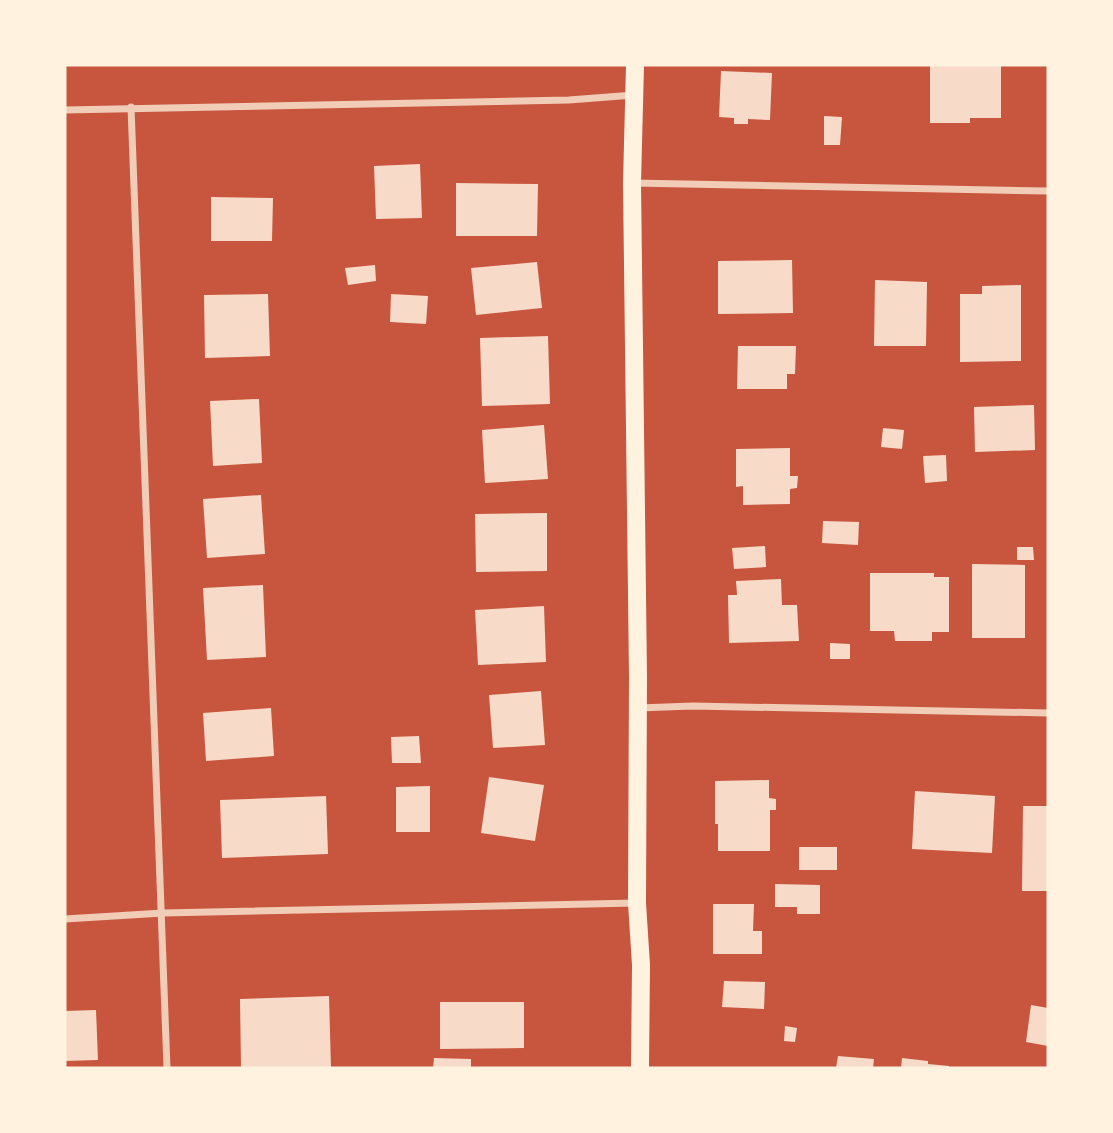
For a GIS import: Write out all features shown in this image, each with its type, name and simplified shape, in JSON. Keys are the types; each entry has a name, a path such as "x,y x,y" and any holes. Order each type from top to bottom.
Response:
{"main road":[{"path":"635,65 632,183 640,1068"}],"street":[{"path":"65,110 569,100 635,95"},
{"path":"131,107 167,1068"},
{"path":"632,183 1048,191"},
{"path":"637,708 707,706 1048,713"},
{"path":"65,919 163,913 637,903"}],"building":[{"path":"930,65 1001,65 1001,118 970,118 970,123 930,123"},
{"path":"721,71 772,73 770,120 748,119 748,124 734,124 734,118 719,117"},
{"path":"824,116 842,117 840,145 824,145"},
{"path":"420,164 422,218 376,219 374,166"},
{"path":"456,183 538,184 537,236 456,236"},
{"path":"211,197 273,198 272,241 211,241"},
{"path":"792,260 793,313 718,314 718,261"},
{"path":"537,262 542,308 476,315 471,268"},
{"path":"375,265 376,281 348,285 345,268"},
{"path":"875,280 927,282 926,346 874,346"},
{"path":"1021,285 1021,361 960,362 960,294 982,294 982,286"},
{"path":"268,294 270,356 205,358 204,295"},
{"path":"391,294 428,296 426,324 390,322"},
{"path":"548,336 550,404 482,406 480,338"},
{"path":"738,346 796,346 795,374 787,374 787,389 737,389"},
{"path":"259,399 262,463 213,466 210,401"},
{"path":"1034,405 1035,450 975,452 974,407"},
{"path":"544,425 548,479 485,483 482,430"},
{"path":"883,428 904,430 902,449 881,447"},
{"path":"790,448 790,476 798,476 797,488 790,489 790,504 743,505 743,486 736,487 736,449"},
{"path":"946,455 947,481 925,483 923,456"},
{"path":"261,495 265,554 207,558 203,499"},
{"path":"547,513 547,571 476,572 475,514"},
{"path":"823,521 859,522 858,545 822,543"},
{"path":"765,546 766,567 734,569 732,548"},
{"path":"1017,547 1033,547 1034,560 1017,560"},
{"path":"972,564 1025,565 1025,638 972,638"},
{"path":"870,573 934,573 934,577 949,577 949,632 932,632 932,641 895,641 894,631 870,631"},
{"path":"781,579 782,605 797,605 799,641 729,643 728,595 737,595 736,581"},
{"path":"263,585 266,657 207,660 203,588"},
{"path":"544,606 546,662 478,665 475,610"},
{"path":"830,643 850,644 850,659 830,659"},
{"path":"541,691 545,745 493,748 489,695"},
{"path":"271,708 274,756 206,761 203,713"},
{"path":"419,736 421,763 392,763 391,737"},
{"path":"489,777 544,785 535,841 481,833"},
{"path":"769,780 769,798 776,799 776,810 770,810 770,851 718,851 715,781"},
{"path":"430,786 430,832 396,832 396,787"},
{"path":"915,791 995,796 992,853 912,849"},
{"path":"326,796 328,854 222,858 220,800"},
{"path":"1023,806 1048,806 1048,891 1022,891"},
{"path":"799,847 837,847 837,870 799,870"},
{"path":"775,884 820,885 820,914 797,914 797,907 775,907"},
{"path":"713,904 754,904 753,931 762,931 762,954 713,954"},
{"path":"724,981 765,982 764,1009 722,1007"},
{"path":"329,996 331,1068 241,1068 240,999"},
{"path":"440,1002 524,1002 524,1048 440,1049"},
{"path":"1031,1005 1048,1008 1048,1046 1026,1042"},
{"path":"96,1010 98,1060 65,1061 65,1011"},
{"path":"785,1026 797,1028 795,1042 784,1041"},
{"path":"838,1056 874,1059 873,1068 836,1068"},
{"path":"434,1058 471,1059 471,1068 433,1068"},
{"path":"902,1058 928,1061 928,1064 949,1068 901,1068"}]}
